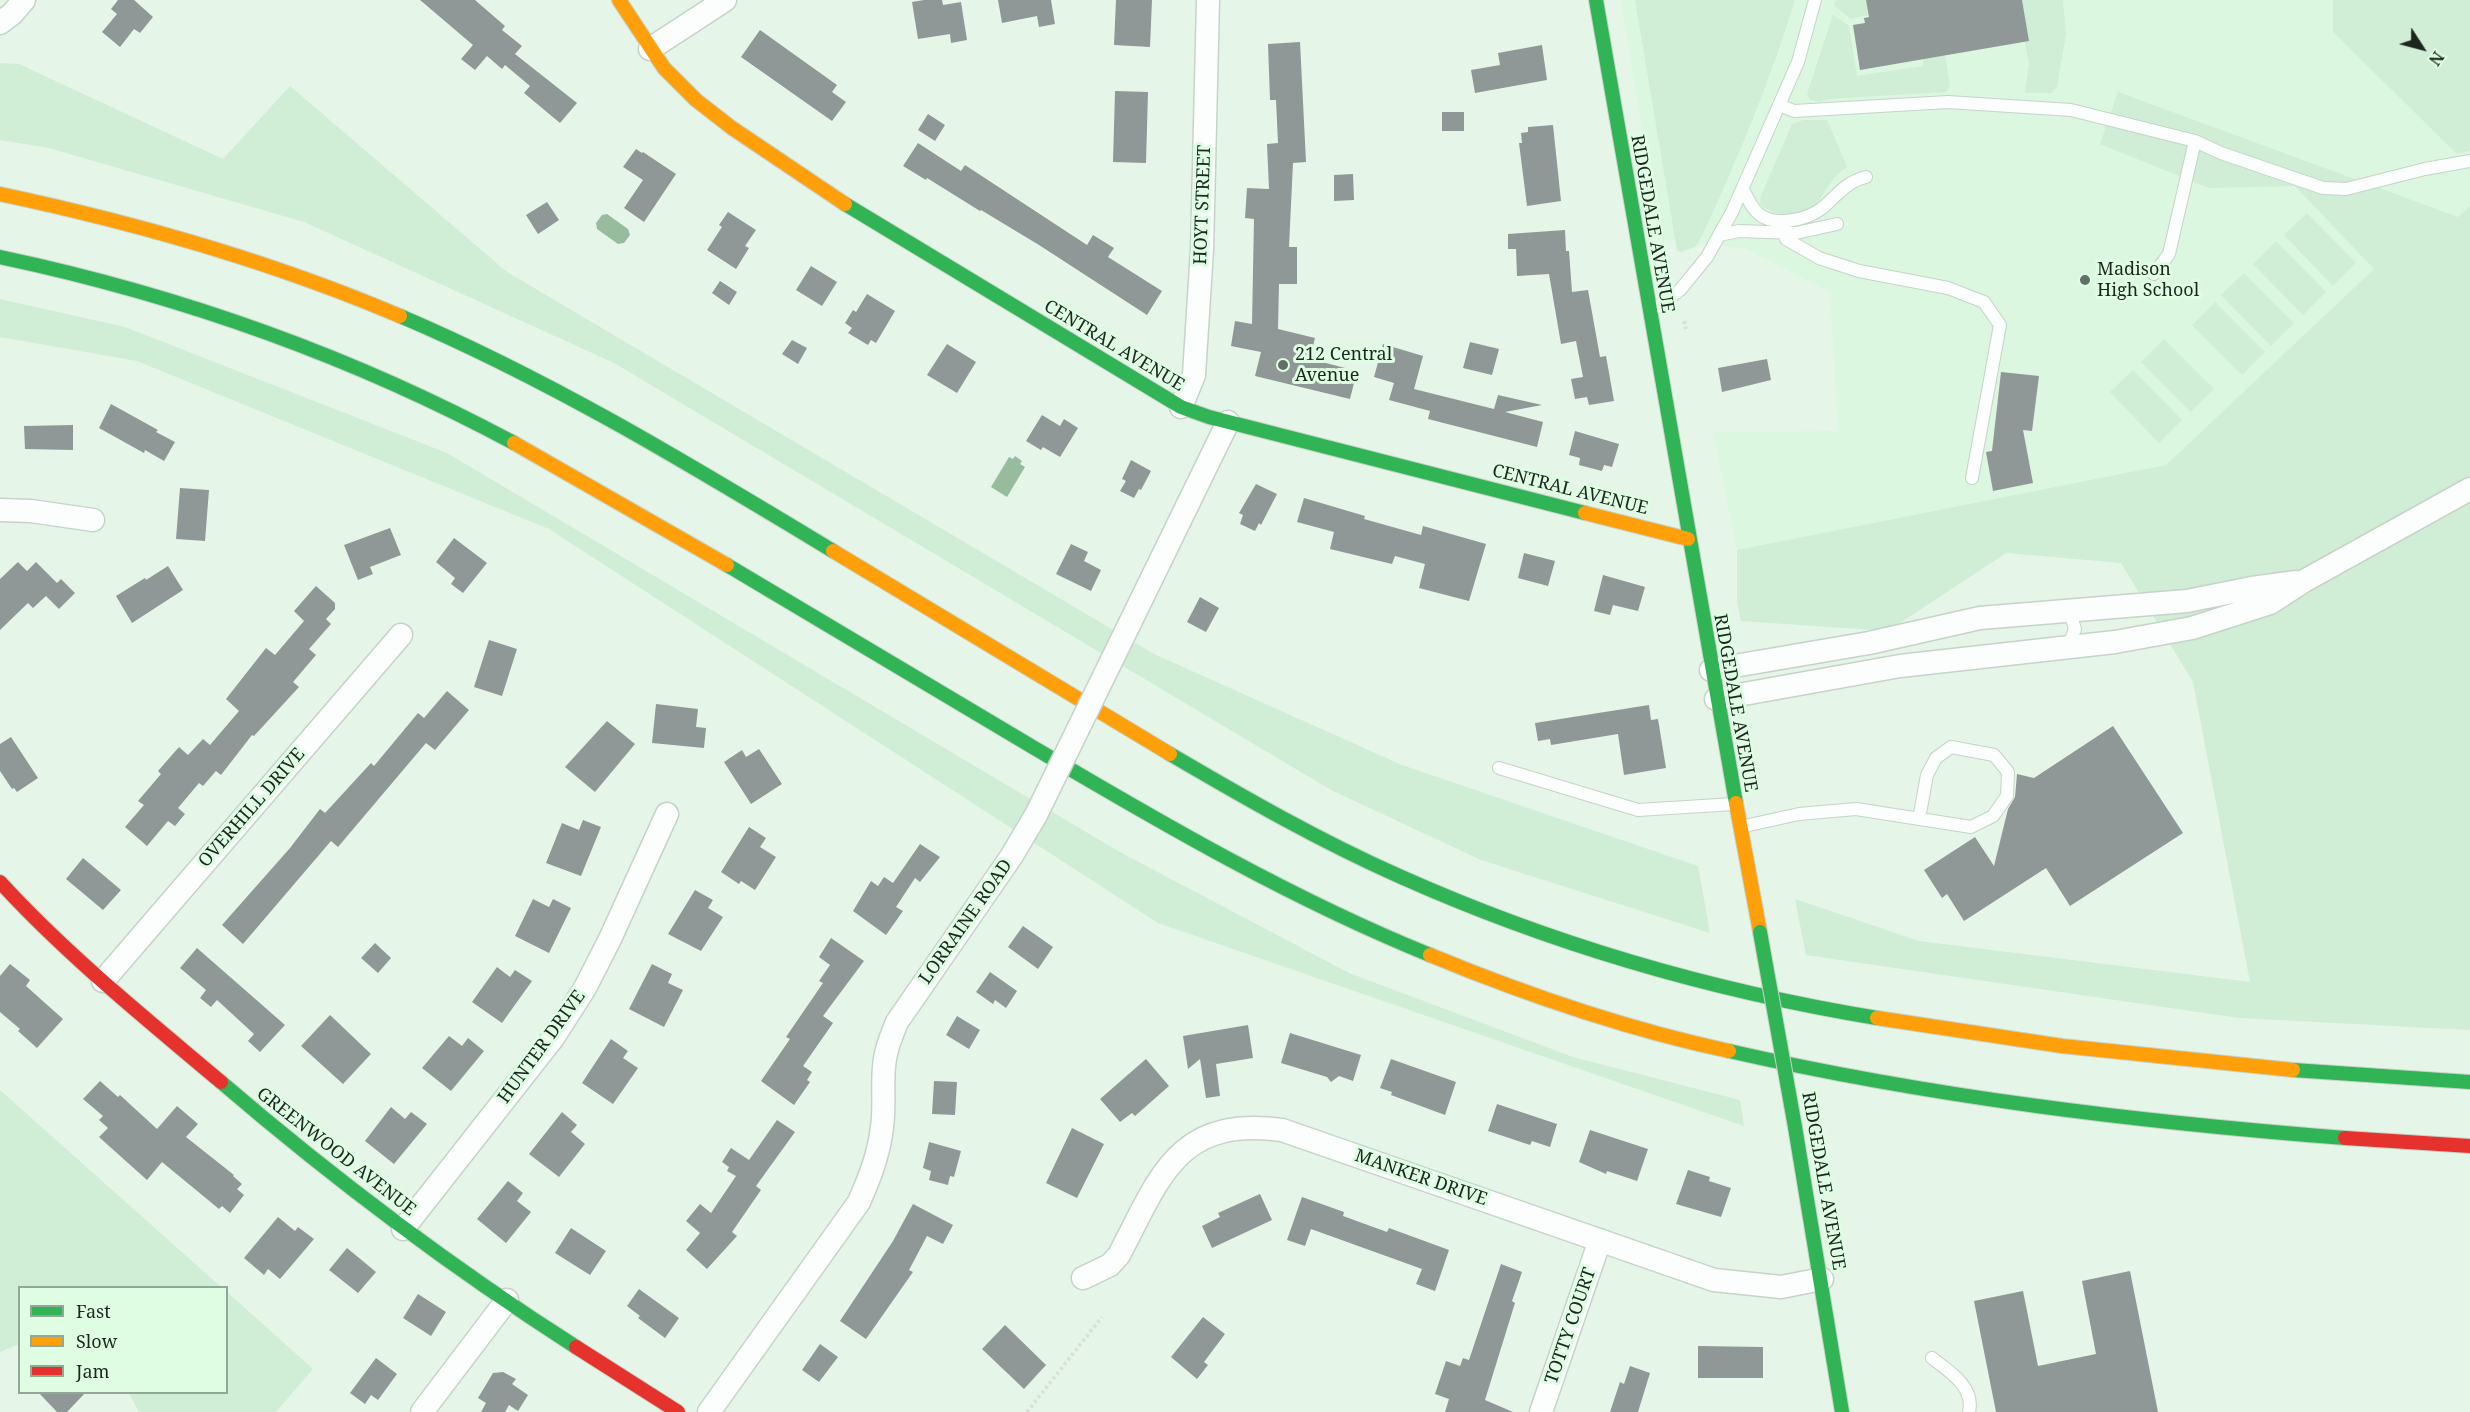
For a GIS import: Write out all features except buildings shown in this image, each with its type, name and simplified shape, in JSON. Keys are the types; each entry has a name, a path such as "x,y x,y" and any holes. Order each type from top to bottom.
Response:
{"main road":[{"name":"CENTRAL AVENUE","path":"619,0 664,68 696,99 782,164 829,195 1181,407 1228,422 1688,539"},
{"name":"RIDGEDALE AVENUE","path":"1596,0 1716,699 1822,1279 1842,1412"},
{"path":"0,194 159,231 257,260 368,303 496,358 612,421 1279,816 1398,875 1520,925 1644,965 1767,998 1906,1024 2186,1062 2324,1074 2470,1082"},
{"path":"0,257 35,263 143,291 253,326 358,367 474,421 580,478 1135,808 1255,873 1374,932 1502,984 1633,1026 1762,1059 1893,1084 2171,1122 2470,1146"},
{"name":"GREENWOOD AVENUE","path":"0,882 19,904 103,981 253,1110 403,1229 678,1412"}],"street":[{"path":"0,23 12,14 24,0"},
{"path":"650,49 725,0"},
{"name":"HOYT STREET","path":"1181,407 1194,375 1201,273 1208,0"},
{"name":"LORRAINE ROAD","path":"708,1412 859,1202 878,1152 883,1125 884,1066 888,1043 897,1022 1005,865 1036,815 1228,422"},
{"path":"1716,699 1900,666 2115,642 2192,628 2270,603 2304,581 2470,489"},
{"path":"0,510 31,511 93,520"},
{"path":"1711,670 1869,643 1980,618 2187,601 2252,588 2304,581"},
{"name":"OVERHILL DRIVE","path":"103,981 401,635"},
{"name":"HUNTER DRIVE","path":"403,1229 559,1028 585,988 667,814"},
{"name":"MANKER DRIVE","path":"1083,1278 1110,1265 1119,1255 1161,1174 1176,1157 1194,1143 1214,1134 1236,1128 1259,1127 1282,1130 1714,1280 1781,1287 1822,1279"},
{"name":"TOTTY COURT","path":"1541,1412 1600,1240"},
{"path":"422,1412 507,1300"}],"lane":[{"path":"1650,313 1680,290 1707,257 1743,190 1798,62 1815,0"},
{"path":"1779,105 1794,111 1948,102 2071,110 2195,141 2221,153 2323,188 2346,189 2470,160"},
{"path":"2154,274 2169,254 2195,141"},
{"path":"1743,190 1753,208 1764,218 1786,220 1811,215 1842,187 1853,180 1866,177"},
{"path":"1719,235 1739,231 1803,232 1837,224"},
{"path":"1785,232 1786,239 1819,258 1859,271 1948,288 1984,302 2000,325 1972,478"},
{"path":"2068,647 2075,629 2069,610"},
{"path":"1739,828 1798,814 1856,809 1919,819 1971,827 1993,816 2007,796 2008,772 1994,754 1951,747 1935,758 1927,775 1919,819"},
{"path":"1499,768 1638,810 1735,804"},
{"path":"1932,1358 1962,1382 1970,1405 1969,1412"}],"path":[{"path":"1684,321 1686,329"},
{"path":"1027,1412 1102,1317"}],"shaded area":[{"name":"Madison High School","path":"1621,0 2470,0 2470,206 2458,217 2374,269 2166,465 1737,550 1713,432 1838,431 1830,292 1744,248 1660,240"},
{"path":"1635,0 1795,0 1764,91 1701,238 1695,247 1681,252 1677,251"},
{"path":"1836,0 1866,0 1869,15 1851,19 1834,5"},
{"path":"2022,0 2063,0 2066,34 2057,87 2052,93 2025,93 2029,64 2025,42 2029,41"},
{"path":"2333,0 2470,0 2470,151 2457,154 2333,32"},
{"path":"1833,15 1849,26 1857,76 1923,66 1923,59 1945,55 1950,86 1946,92 1828,99 1819,102 1811,100 1807,94"},
{"path":"0,63 19,64 223,159 290,86 507,272 1154,654 1402,765 1698,866 1710,933 1481,860 1331,790 614,363 304,222 49,148 0,140"},
{"path":"2118,92 2458,217 2470,206 2470,1030 2239,1018 1806,955 1795,899 1919,941 2250,982 2193,682 2121,563 2006,553 1888,631 1741,621 1737,601 1737,550 2166,465 2374,269 2295,186 2209,188 2100,144"},
{"path":"1803,120 1827,120 1847,167 1835,177 1820,199 1807,210 1791,214 1774,212 1760,204 1761,196 1792,124"},
{"path":"2307,213 2356,263 2333,286 2284,235"},
{"path":"607,214 628,229 630,235 624,243 618,244 597,229 596,223 602,215"},
{"path":"2276,241 2326,292 2303,315 2253,264"},
{"path":"2244,273 2294,323 2271,346 2221,295"},
{"path":"0,299 125,327 447,453 1118,851 1349,973 1573,1057 1740,1100 1744,1126 1158,923 549,529 137,361 0,337"},
{"path":"2215,302 2265,352 2242,375 2192,325"},
{"path":"2164,339 2214,389 2191,412 2141,362"},
{"path":"2133,370 2182,420 2159,443 2110,392"},
{"path":"1015,456 1022,461 1020,464 1025,467 1007,497 991,487 1009,457 1013,459"},
{"path":"0,1090 220,1286 18,1286 18,1344 0,1352"},
{"path":"228,1293 313,1369 276,1412 139,1412 130,1394 228,1394"}],"traffic: fast":[{"path":"1596,0 1736,803"},
{"path":"845,204 1181,407 1209,417 1585,513"},
{"path":"0,257 133,290 264,332 391,383 514,443"},
{"path":"400,316 566,396 674,456 833,551"},
{"path":"727,565 1180,832 1328,910 1430,955"},
{"path":"1170,754 1312,834 1456,901 1574,944 1694,979 1754,994 1877,1018"},
{"path":"1760,932 1795,1127"},
{"path":"1729,1051 1881,1082 2035,1106 2112,1116 2345,1138"},
{"path":"2293,1070 2470,1082"},
{"path":"221,1082 394,1221 529,1317 576,1347"},
{"path":"1795,1127 1842,1412"}],"traffic: slow":[{"path":"619,0 664,68 696,100 732,128 845,204"},
{"path":"0,194 203,245 302,278 400,316"},
{"path":"514,443 727,565"},
{"path":"1585,513 1688,539"},
{"path":"833,551 1170,754"},
{"path":"1736,803 1760,932"},
{"path":"1430,955 1577,1010 1729,1051"},
{"path":"1877,1018 2062,1046 2293,1070"}],"traffic: jam":[{"path":"0,882 79,960 221,1082"},
{"path":"2345,1138 2470,1146"},
{"path":"576,1347 678,1412"}],"place":[{"name":"Madison High School","path":"2085,280"},
{"name":"212 Central Avenue","path":"1283,365"}]}
